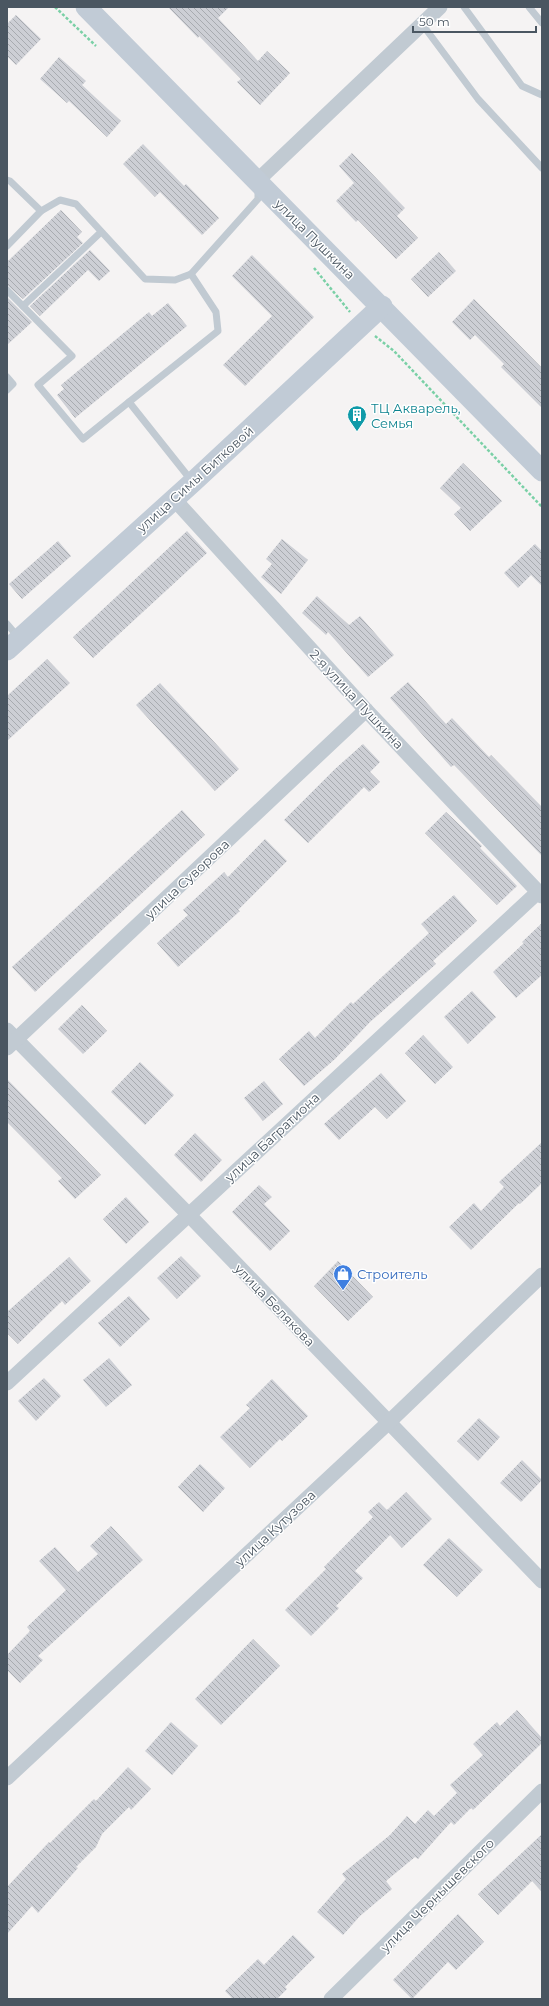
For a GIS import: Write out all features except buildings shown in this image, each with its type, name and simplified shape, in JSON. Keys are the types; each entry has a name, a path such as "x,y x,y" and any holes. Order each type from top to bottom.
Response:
{"street":[{"name":"улица Пушкина","path":"86,7 382,306 542,471"},
{"path":"258,180 440,7"},
{"name":"улица Симы Битковой","path":"11,637 174,499 382,306"},
{"name":"2-я улица Пушкина","path":"174,499 366,710 540,894"},
{"name":"улица Суворова","path":"10,1040 366,710"},
{"name":"улица Багратиона","path":"7,1383 188,1214 540,894"},
{"name":"улица Белякова","path":"10,1040 188,1214 542,1581"},
{"name":"улица Кутузова","path":"7,1778 389,1422 542,1275"},
{"name":"улица Чернышевского","path":"331,1999 542,1791"}],"lane":[{"path":"464,7 522,86 542,95"},
{"path":"529,7 542,23"},
{"path":"422,24 478,99 542,168"},
{"path":"7,180 41,211"},
{"path":"7,246 41,211 60,200 76,204 145,279 175,280 191,274 258,199 258,180"},
{"path":"23,306 101,232"},
{"path":"7,290 72,356 38,385 83,438 218,332 216,312 191,274"},
{"path":"7,377 13,384 7,390"},
{"path":"129,402 193,482"}],"place":[{"name":"ТЦ Акварель, Семья","path":"357,432"},
{"name":"Строитель","path":"343,1291"}]}
